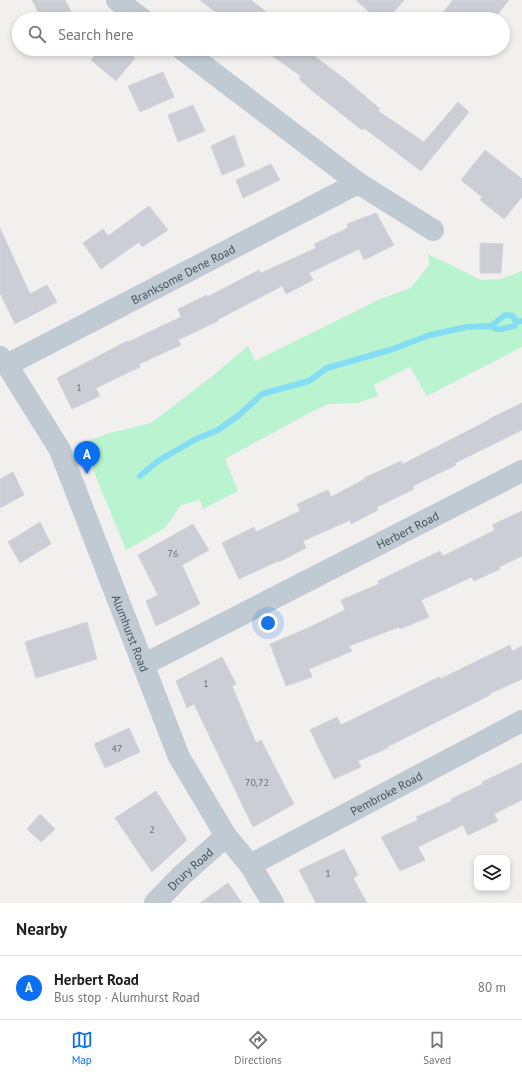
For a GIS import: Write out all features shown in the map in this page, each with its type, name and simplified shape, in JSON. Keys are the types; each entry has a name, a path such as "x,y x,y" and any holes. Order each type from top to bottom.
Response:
{"street":[{"path":"117,0 133,12"},
{"path":"191,56 358,183 433,230"},
{"name":"Branksome Dene Road","path":"3,361 358,183"},
{"name":"Alumhurst Road","path":"3,361 60,450 179,757 226,836 250,865 273,903"},
{"name":"Herbert Road","path":"143,665 522,471"},
{"name":"Pembroke Road","path":"250,865 522,721"},
{"name":"Drury Road","path":"155,903 181,876 226,836"}],"green space":[{"path":"428,254 481,280 501,279 522,271 522,347 427,396 410,367 374,385 378,396 358,403 329,404 311,412 225,459 238,491 203,509 200,500 181,505 165,528 126,550 82,443 110,433 151,423 215,374 248,346 255,361 380,299 411,288 429,265"}],"building":[{"path":"32,0 65,0 71,12 38,12"},
{"path":"200,0 251,0 267,12 215,12"},
{"path":"356,0 404,0 394,12 369,12"},
{"path":"453,0 509,0 500,12 444,12"},
{"path":"95,56 133,56 135,58 116,81 91,60"},
{"path":"272,56 314,56 346,80 380,109 378,111 424,142 458,102 469,112 421,171 364,128 362,130 315,93 299,79 301,76"},
{"path":"163,72 174,97 140,112 128,86"},
{"path":"193,105 205,131 178,142 168,115"},
{"path":"234,135 245,166 222,175 211,146"},
{"path":"485,150 522,179 522,197 504,219 480,200 482,197 461,180"},
{"path":"271,164 280,180 243,198 236,180"},
{"path":"149,206 168,230 142,247 139,242 101,269 83,243 103,229 108,236"},
{"path":"376,213 394,245 364,260 359,249 309,273 313,280 286,294 282,286 217,320 218,321 178,340 181,345 139,364 140,367 96,388 100,396 72,409 57,378 127,341 128,342 181,317 178,309 207,295 207,297 259,270 261,273 316,248 314,244 348,228 347,224"},
{"path":"0,228 30,294 47,285 57,302 15,324 0,293"},
{"path":"480,243 503,244 501,273 480,273"},
{"path":"522,403 522,430 455,463 456,465 413,486 414,489 377,507 378,510 351,524 350,520 303,541 306,548 279,562 278,561 239,579 222,543 254,527 256,532 300,511 297,504 328,490 331,497 365,479 364,478 401,461 403,464"},
{"path":"13,472 24,495 0,508 0,479"},
{"path":"522,511 522,556 499,567 500,569 474,581 472,577 421,600 429,617 400,629 399,627 349,646 352,651 309,669 312,677 286,686 270,644 345,610 341,600 379,584 378,581 440,551 443,556 495,530 492,525"},
{"path":"40,522 51,544 20,563 8,542"},
{"path":"193,524 209,550 182,565 200,604 156,626 146,601 158,595 138,555"},
{"path":"87,622 97,659 36,678 25,642"},
{"path":"510,645 512,651 522,646 522,679 489,694 490,695 387,747 388,748 358,761 361,767 334,779 310,730 337,717 341,725 439,677 440,679"},
{"path":"222,657 236,684 232,686 256,743 261,740 294,804 253,827 194,704 187,708 176,681"},
{"path":"129,728 140,752 105,768 94,744"},
{"path":"522,763 522,800 494,814 498,821 468,835 463,825 418,847 425,860 400,871 381,837 418,820 416,817 452,801 451,799 483,784 482,782"},
{"path":"156,791 187,840 152,872 115,818"},
{"path":"40,814 55,829 41,842 27,829"},
{"path":"344,849 358,875 353,878 367,903 316,903 299,870"},
{"path":"228,883 242,903 200,903"}],"waterway":[{"path":"491,326 505,315 513,316 516,322"},
{"path":"140,476 158,461 196,439 218,430 239,415 262,394 309,381 327,368 390,350 430,335 467,327 491,326 496,329 501,329 515,326 516,322 522,321"}],"place":[{"name":"Herbert Road","path":"87,474"}]}
